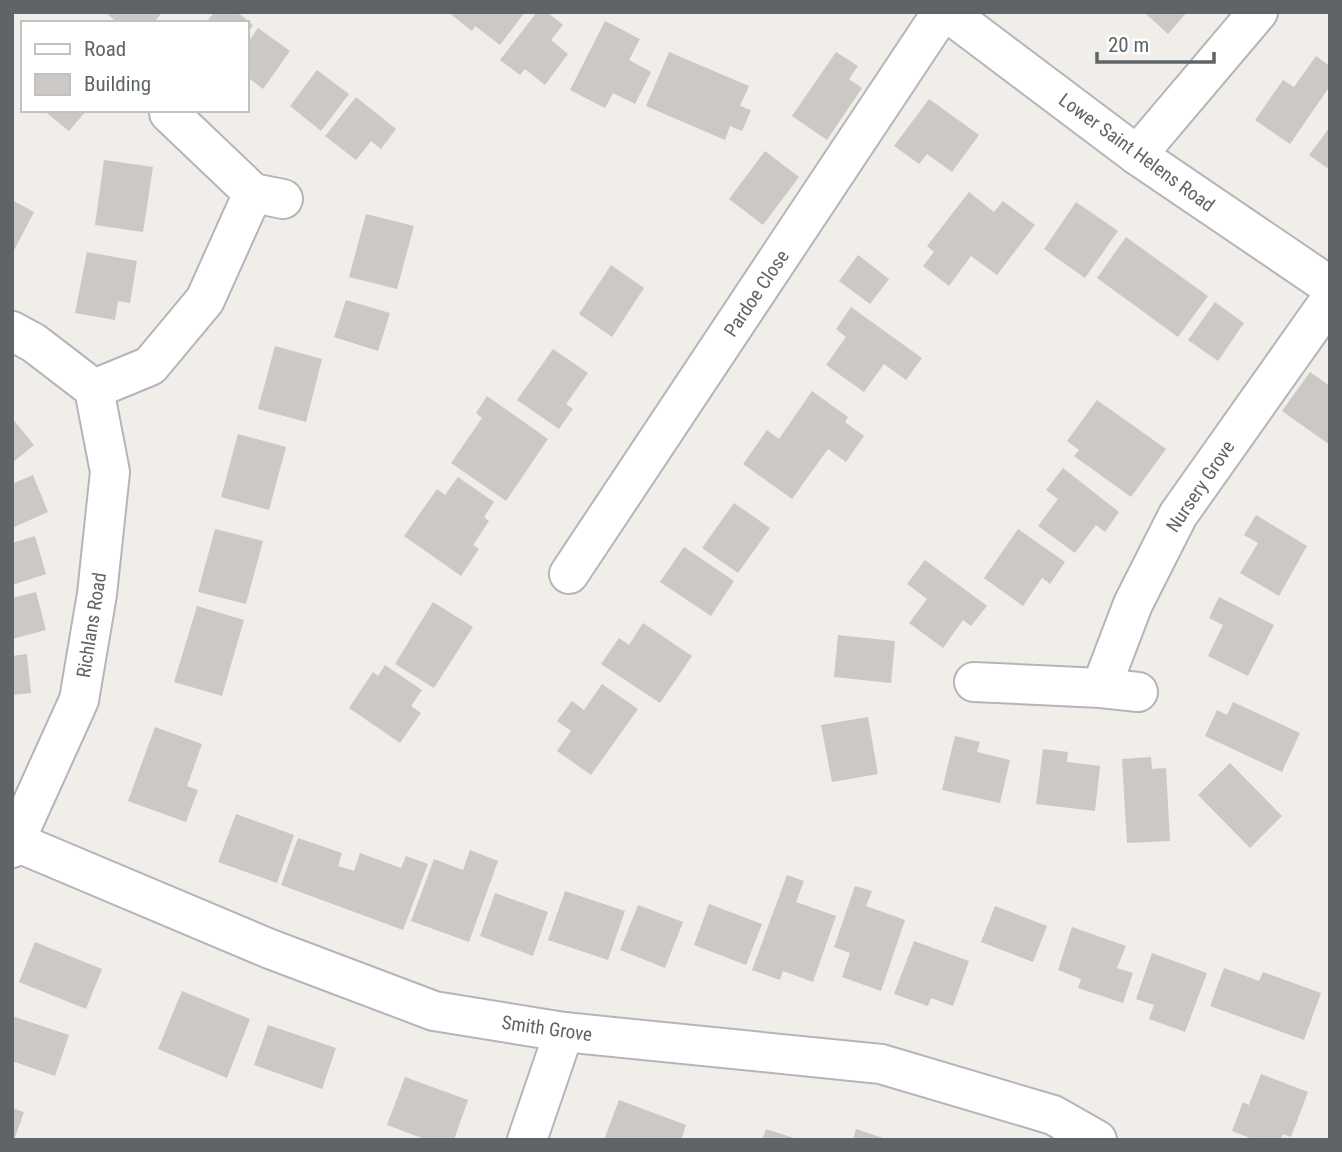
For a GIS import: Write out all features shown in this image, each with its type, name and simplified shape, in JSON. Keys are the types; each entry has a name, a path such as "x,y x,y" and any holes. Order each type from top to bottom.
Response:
{"street":[{"name":"Pardoe Close","path":"569,574 942,12"},
{"name":"Lower Saint Helens Road","path":"947,12 1137,155 1330,286"},
{"path":"1137,155 1258,12"},
{"path":"12,331 34,343 94,389 150,366 205,300 268,196 169,113"},
{"name":"Nursery Grove","path":"974,682 1120,690 1133,604 1178,514 1330,300"},
{"name":"Richlans Road","path":"14,845 79,700 97,594 110,472 94,389"},
{"name":"Smith Grove","path":"14,845 270,949 434,1011 564,1032 881,1064 1054,1115 1097,1140"},
{"path":"527,1140 564,1032"}],"building":[{"path":"105,12 162,12 155,21 116,21"},
{"path":"214,12 237,12 253,25 248,32 248,21 207,21"},
{"path":"448,12 525,12 500,45 475,26 472,31"},
{"path":"537,12 547,12 563,25 551,40 568,54 545,85 525,69 520,75 500,60"},
{"path":"1144,12 1187,12 1168,34"},
{"path":"605,21 640,39 629,60 651,72 635,104 613,93 605,108 570,90"},
{"path":"258,28 290,51 263,89 248,78 248,43"},
{"path":"669,52 749,86 740,106 751,110 742,131 730,126 725,140 646,106"},
{"path":"836,52 858,66 849,79 862,88 827,140 792,116"},
{"path":"1316,56 1330,66 1330,86 1290,144 1255,120 1283,80 1294,87"},
{"path":"317,70 349,94 321,131 290,106"},
{"path":"356,97 396,129 381,149 371,141 356,160 325,136"},
{"path":"929,99 979,135 952,172 927,154 919,164 894,146"},
{"path":"45,112 85,112 69,131"},
{"path":"1330,127 1330,164 1327,168 1309,155"},
{"path":"765,151 799,177 763,225 729,199"},
{"path":"104,160 153,167 143,232 95,225"},
{"path":"969,192 994,212 1003,201 1035,225 997,275 971,256 949,286 923,266 934,252 927,246"},
{"path":"12,200 34,212 12,254"},
{"path":"1076,202 1118,231 1085,278 1044,249"},
{"path":"366,214 414,226 397,289 349,277"},
{"path":"1126,237 1208,296 1178,337 1097,278"},
{"path":"87,252 137,261 130,303 118,301 115,320 75,313"},
{"path":"858,255 889,279 870,304 839,281"},
{"path":"611,265 644,288 612,337 579,314"},
{"path":"346,300 390,313 378,351 334,337"},
{"path":"1215,302 1244,323 1218,361 1188,340"},
{"path":"851,307 922,358 906,380 884,364 864,392 826,365 846,337 836,329"},
{"path":"275,346 322,359 306,422 258,409"},
{"path":"553,349 588,373 566,404 573,409 559,429 517,400"},
{"path":"1310,372 1330,386 1330,445 1282,411"},
{"path":"812,391 848,417 845,422 864,436 846,462 828,449 792,499 743,464 767,430 779,439"},
{"path":"487,396 548,439 506,501 451,463 482,418 476,413"},
{"path":"1097,400 1166,449 1131,497 1074,456 1079,450 1067,441"},
{"path":"12,418 34,445 12,463"},
{"path":"238,434 286,447 269,510 221,497"},
{"path":"1063,468 1119,512 1105,532 1096,525 1075,553 1038,526 1058,499 1046,490"},
{"path":"33,475 48,512 12,528 12,484"},
{"path":"458,477 494,502 484,517 489,521 473,545 479,549 461,576 404,536 437,489 445,495"},
{"path":"734,503 770,528 738,573 702,548"},
{"path":"1256,515 1307,546 1279,596 1240,573 1258,543 1244,535"},
{"path":"215,529 263,541 246,604 198,592"},
{"path":"1018,529 1065,562 1050,584 1042,578 1023,606 984,578"},
{"path":"35,536 46,574 12,585 12,543"},
{"path":"684,547 734,581 711,616 660,582"},
{"path":"925,560 987,606 971,626 963,620 943,648 909,623 927,599 907,584"},
{"path":"36,592 46,630 12,639 12,598"},
{"path":"1219,597 1274,625 1248,676 1208,656 1223,625 1209,618"},
{"path":"433,602 473,627 434,688 395,664"},
{"path":"197,606 244,620 222,696 174,682"},
{"path":"643,623 692,656 660,703 601,664 619,638 629,645"},
{"path":"838,635 895,641 891,683 834,677"},
{"path":"27,654 31,693 12,695 12,656"},
{"path":"385,665 422,690 411,706 421,713 400,743 349,708 373,672 378,676"},
{"path":"602,684 638,709 591,775 557,751 571,731 557,721 572,701 584,710"},
{"path":"1233,702 1300,733 1282,772 1205,736 1217,710 1227,715"},
{"path":"868,717 878,774 832,782 821,725"},
{"path":"155,727 202,744 187,786 198,790 186,822 128,801"},
{"path":"955,736 980,742 977,752 1010,760 1000,803 942,790"},
{"path":"1043,749 1068,752 1067,762 1100,766 1095,811 1036,804"},
{"path":"1151,757 1152,769 1166,768 1170,841 1127,843 1122,759"},
{"path":"1230,763 1282,816 1250,848 1198,795"},
{"path":"236,814 294,835 277,883 218,862"},
{"path":"298,838 342,853 338,866 354,871 360,853 401,868 406,856 428,864 403,930 281,885"},
{"path":"470,850 498,861 469,942 411,921 434,859 463,870"},
{"path":"787,875 804,881 796,902 836,916 813,982 783,971 780,980 752,970"},
{"path":"855,886 872,891 866,906 905,920 881,991 842,977 850,953 834,947"},
{"path":"565,891 625,911 608,960 548,940"},
{"path":"495,893 548,912 533,956 480,936"},
{"path":"709,904 762,924 746,965 694,945"},
{"path":"638,905 683,922 665,968 620,950"},
{"path":"995,906 1047,926 1033,962 981,942"},
{"path":"1072,927 1126,946 1117,968 1133,973 1123,1003 1078,988 1081,979 1058,970"},
{"path":"914,941 969,961 953,1006 931,998 928,1006 894,994"},
{"path":"35,942 102,969 86,1009 19,982"},
{"path":"1152,953 1207,973 1185,1032 1149,1019 1154,1005 1136,999"},
{"path":"1224,968 1259,981 1263,972 1321,993 1304,1040 1210,1006"},
{"path":"182,991 250,1019 227,1078 158,1049"},
{"path":"12,1016 69,1035 55,1076 12,1061"},
{"path":"268,1025 336,1048 322,1089 254,1065"},
{"path":"1261,1074 1308,1092 1291,1137 1283,1134 1280,1140 1255,1140 1232,1131 1243,1102 1249,1105"},
{"path":"405,1077 468,1100 454,1140 427,1140 387,1125"},
{"path":"619,1100 686,1125 681,1140 604,1140"},
{"path":"12,1108 24,1112 14,1140 12,1140"},
{"path":"766,1129 797,1139 797,1140 762,1140"},
{"path":"856,1129 886,1139 886,1140 853,1140"}]}
